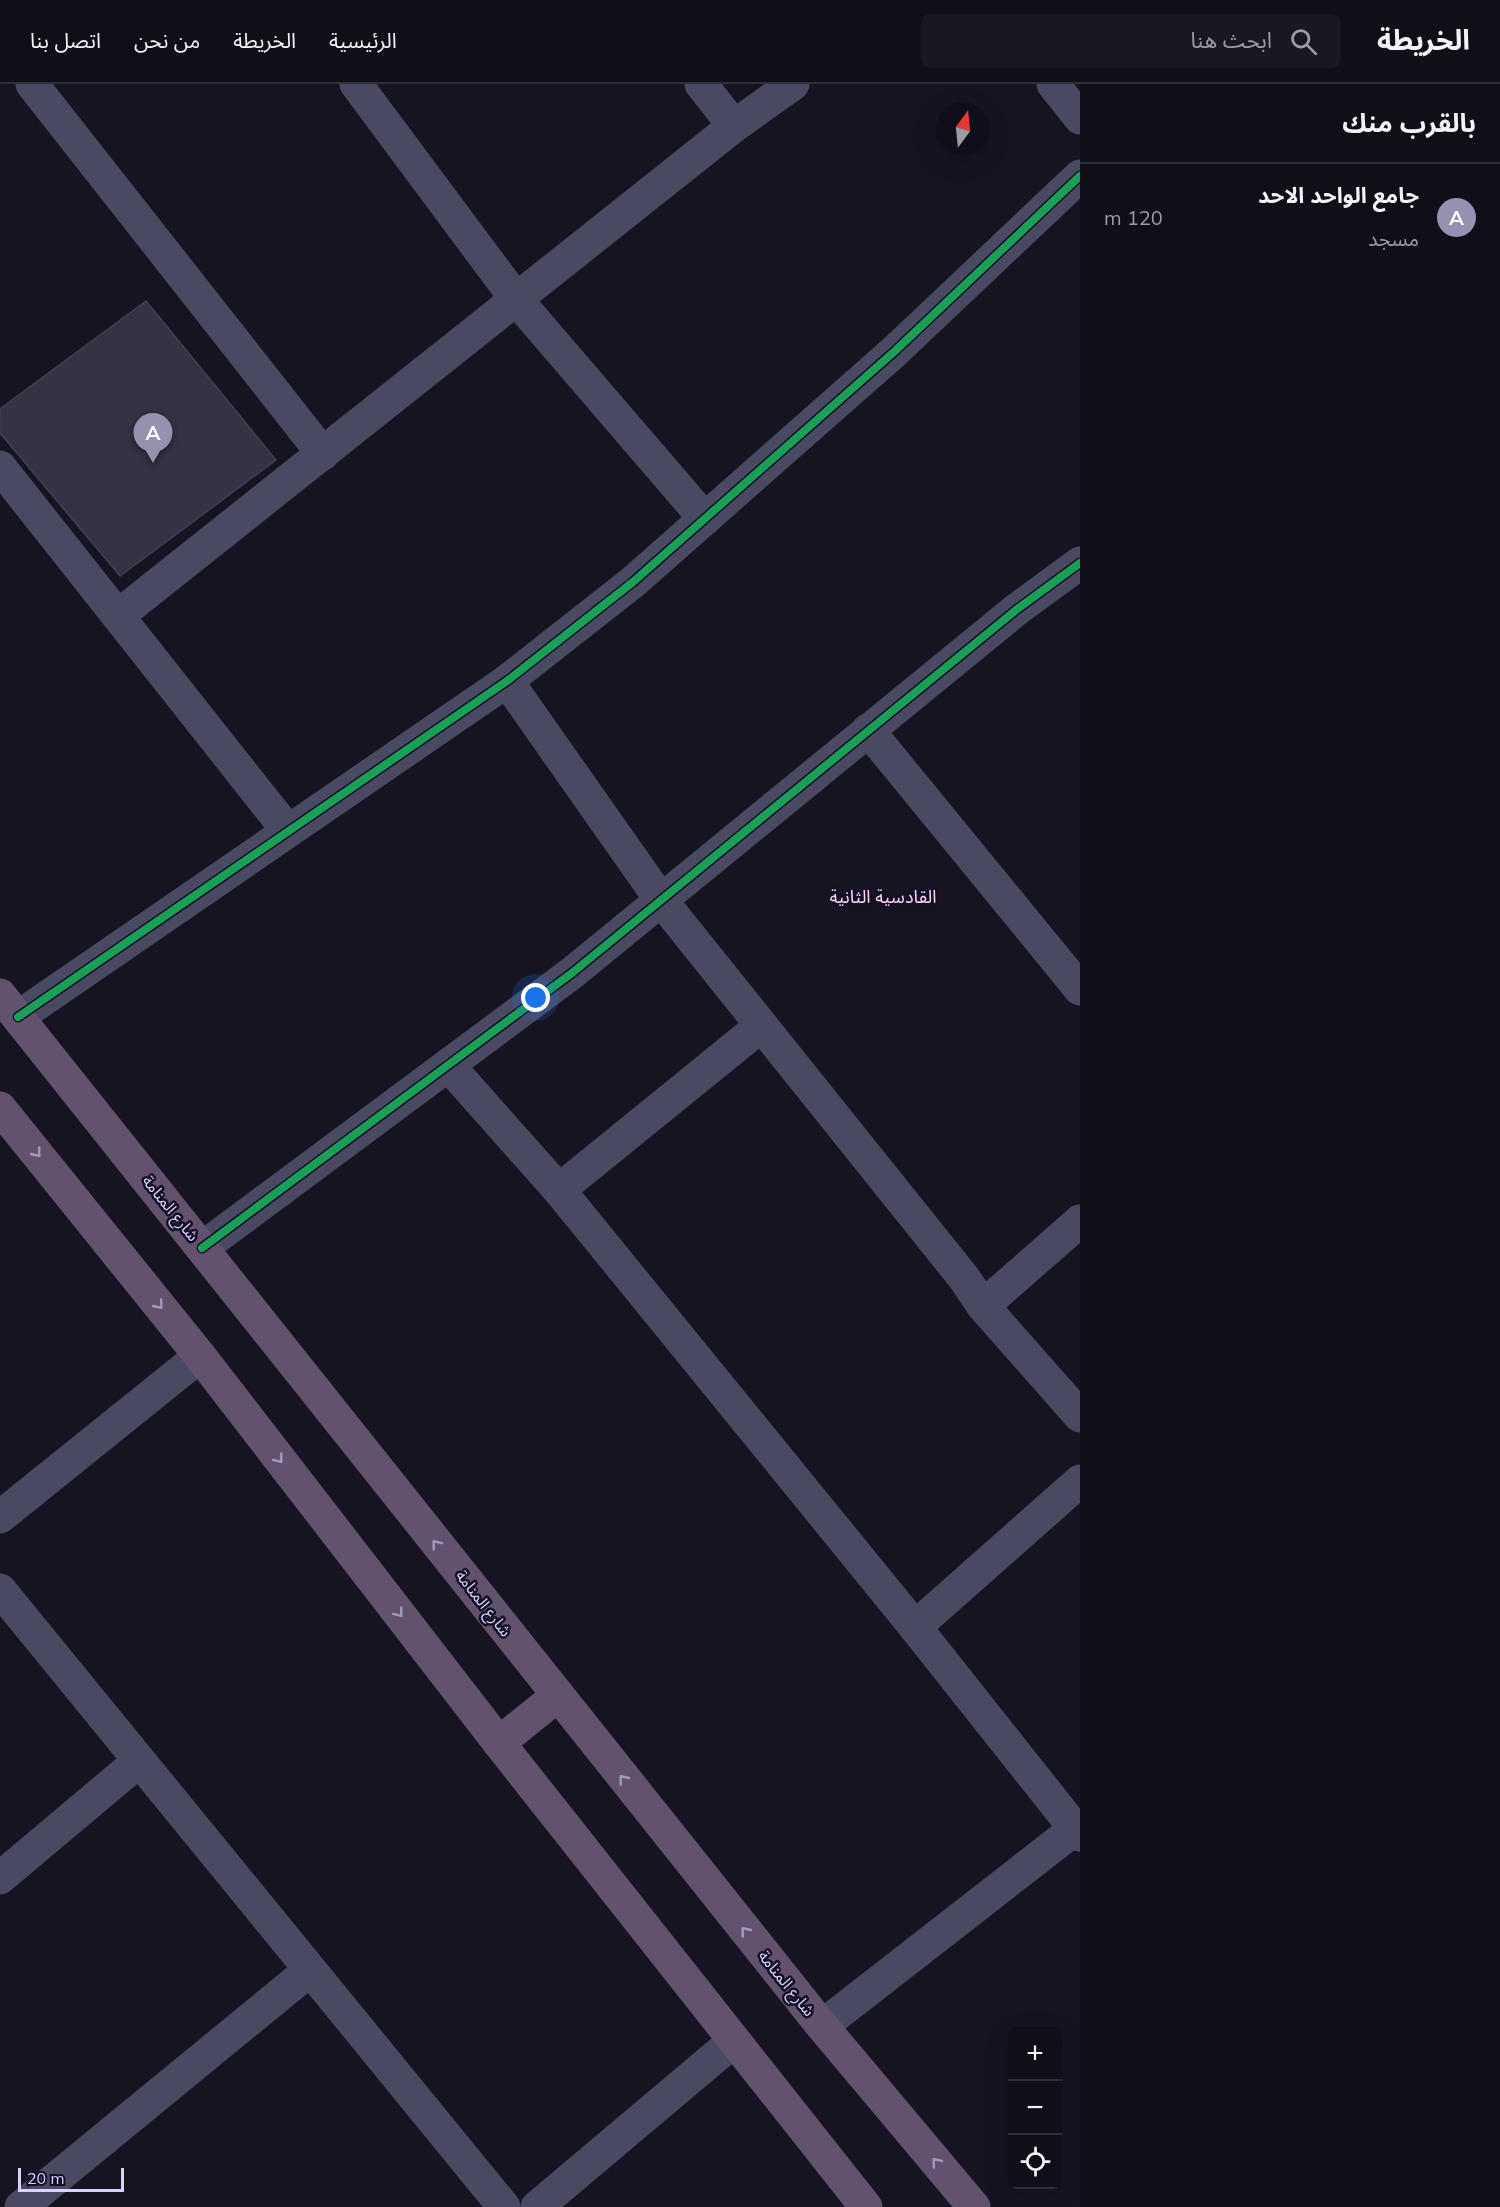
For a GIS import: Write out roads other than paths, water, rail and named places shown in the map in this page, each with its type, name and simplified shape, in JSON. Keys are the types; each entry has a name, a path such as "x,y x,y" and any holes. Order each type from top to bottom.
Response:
{"highway":[{"name":"شارع المنامة","path":"9,1006 822,2026 974,2207"},
{"path":"0,1108 200,1356 499,1743 866,2207"},
{"path":"499,1743 557,1696"}],"street":[{"path":"32,84 323,454"},
{"path":"356,84 516,299 705,519"},
{"path":"701,84 734,126"},
{"path":"119,615 734,126 793,84"},
{"path":"1053,84 1080,118"},
{"path":"9,1006 288,831 507,681 633,582 705,519 895,351 1080,176"},
{"path":"0,467 288,831"},
{"path":"202,1248 572,973 1016,610 1080,563"},
{"path":"507,681 661,900 964,1278 983,1306 1080,1416"},
{"path":"868,730 1080,989"},
{"path":"559,1190 761,1026"},
{"path":"447,1065 559,1190 1078,1829 822,2026"},
{"path":"983,1306 1080,1221"},
{"path":"0,1517 200,1356"},
{"path":"915,1627 1080,1481"},
{"path":"0,1590 504,2207"},
{"path":"0,1878 140,1761"},
{"path":"21,2207 310,1970"},
{"path":"537,2207 734,2041"}],"place":[{"name":"جامع الواحد الاحد","path":"153,463"}],"district":[{"name":"القادسية الثانية","path":"883,896"}]}
